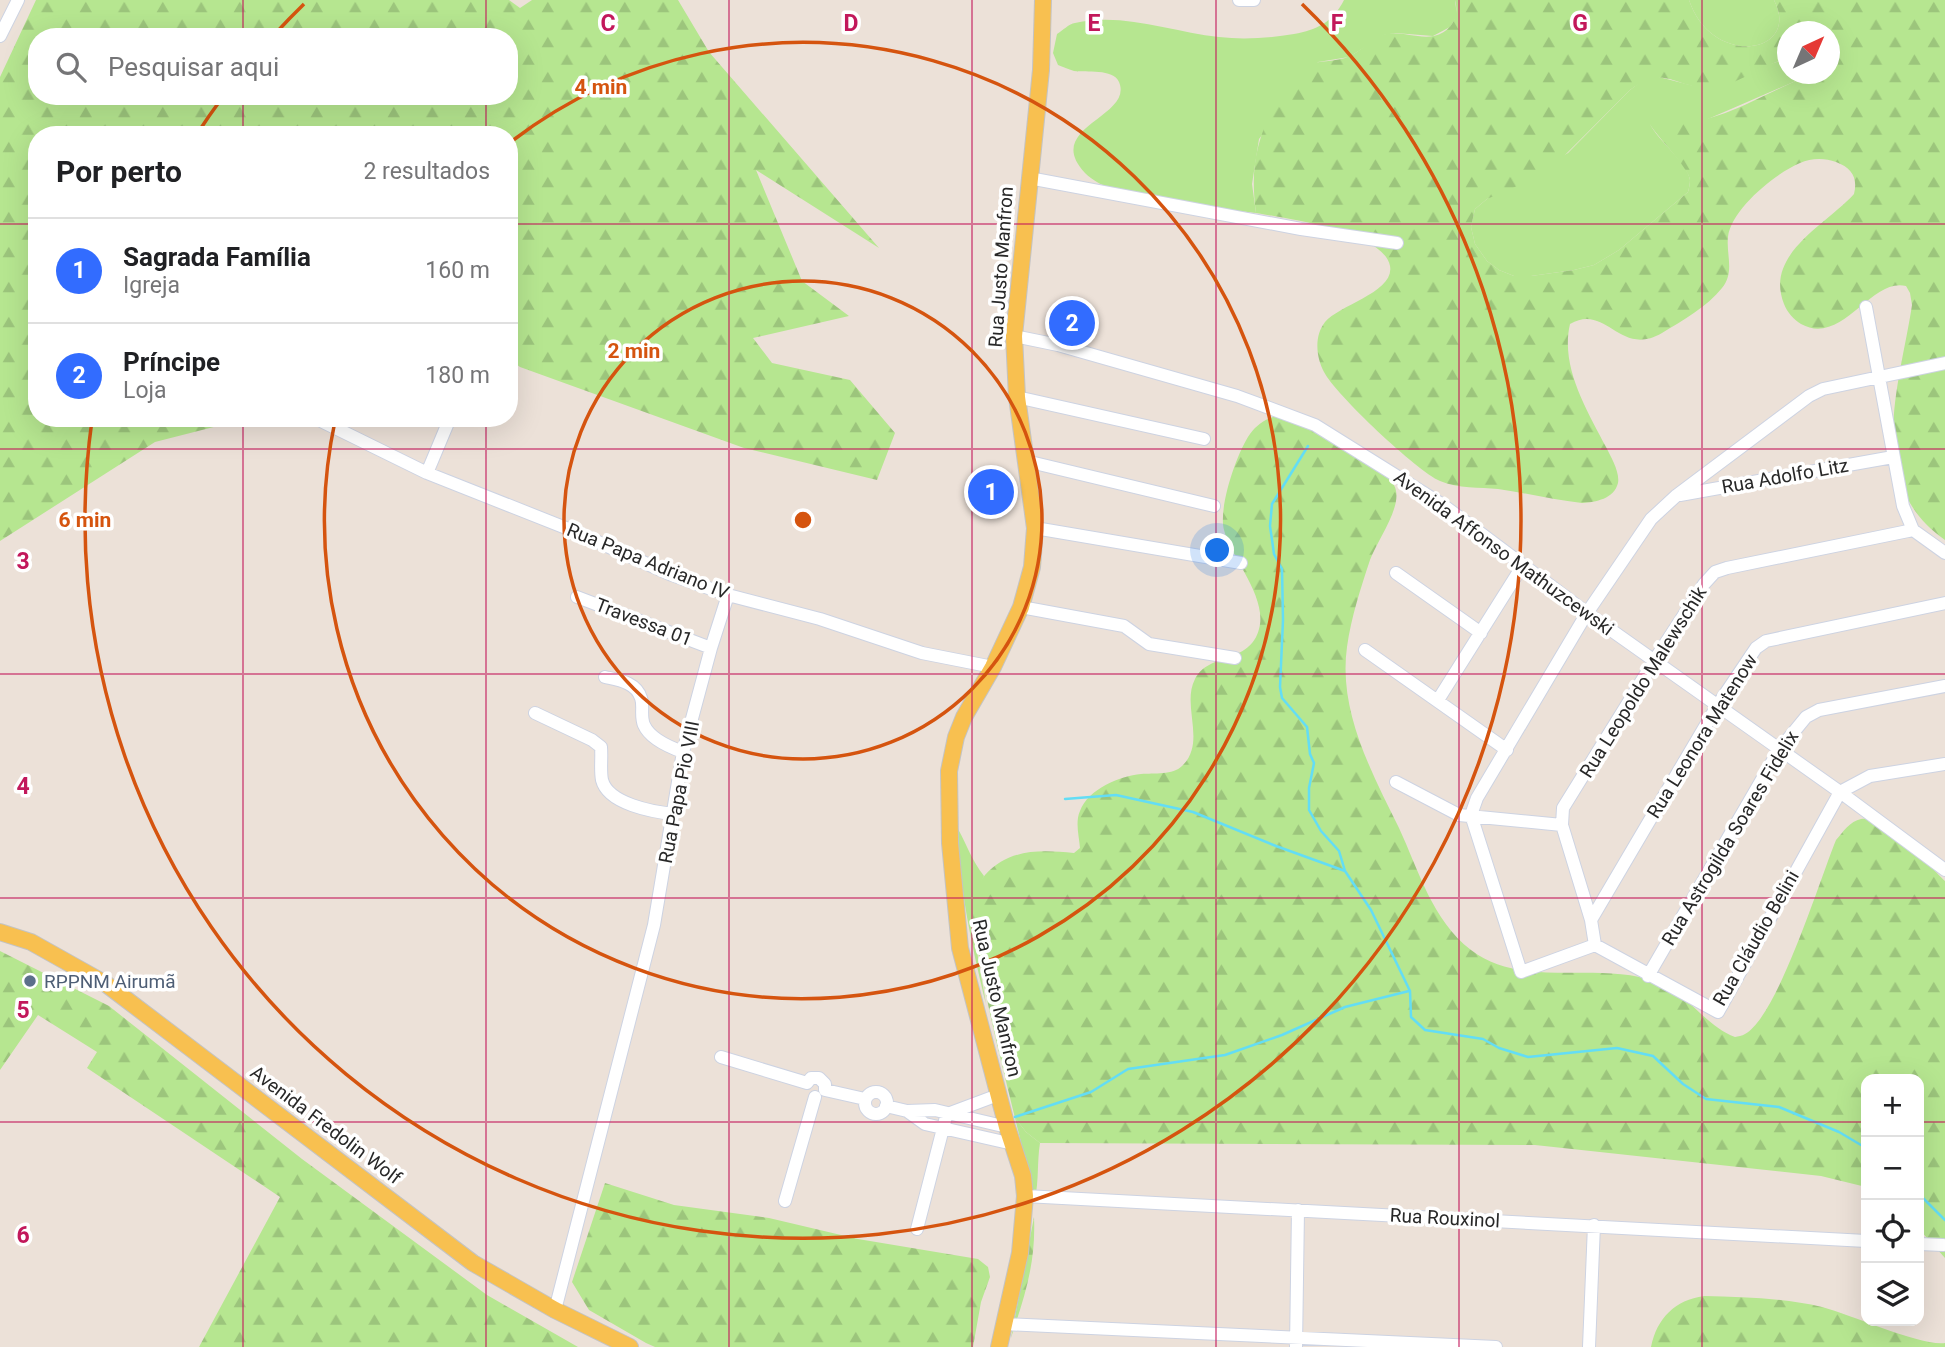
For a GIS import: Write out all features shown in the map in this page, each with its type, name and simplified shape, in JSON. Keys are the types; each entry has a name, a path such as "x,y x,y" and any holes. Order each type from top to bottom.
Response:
{"main road":[{"name":"Rua Justo Manfron","path":"999,1347 1020,1253 1025,1196 1023,1176 998,1095 960,948 949,831 949,771 956,737 964,717 993,667 1021,607 1032,567 1035,528 1017,397 1014,336 1042,52 1043,0"},
{"name":"Avenida Fredolin Wolf","path":"0,932 40,946 106,984 473,1263 622,1345"}],"street":[{"path":"0,36 18,0"},
{"path":"1239,0 1254,0"},
{"path":"1029,178 1301,229 1397,243"},
{"path":"1866,307 1903,506 1913,530 1945,553"},
{"name":"Avenida Affonso Mathuzcewski","path":"1014,336 1058,345 1237,396 1315,425 1443,505 1587,613 1840,792 1945,870"},
{"path":"1396,782 1451,812 1471,816 1562,825 1591,920 1595,945 1521,972 1471,816 1477,798 1587,613 1651,520 1677,495 1809,396 1823,389 1945,363"},
{"path":"1017,397 1204,439"},
{"name":"Rua Papa Adriano IV","path":"333,427 427,473 570,530 672,575 728,595 820,619 922,653 993,667"},
{"path":"427,473 446,427"},
{"name":"Rua Adolfo Litz","path":"1677,495 1893,457"},
{"path":"1026,461 1214,506"},
{"path":"1035,528 1241,563"},
{"name":"Rua Leopoldo Malewschik","path":"1562,825 1563,808 1654,661 1704,584 1715,572 1913,530"},
{"path":"1438,700 1522,565"},
{"path":"1396,573 1481,633"},
{"name":"Rua Papa Pio VIII","path":"555,1310 659,902 683,752 728,595"},
{"name":"Travessa 01","path":"577,597 711,648"},
{"name":"Rua Leonora Matenow","path":"1591,920 1717,706 1756,648 1766,641 1945,603"},
{"path":"1021,607 1124,626 1149,644 1235,658"},
{"path":"1366,650 1507,750"},
{"path":"605,677 626,682 636,689 642,698 644,727 655,738 683,752"},
{"name":"Rua Astrogilda Soares Fidelix","path":"1648,976 1779,750 1806,717 1819,710 1945,686"},
{"path":"535,713 592,740 601,747 602,780 607,789 639,809 674,814"},
{"path":"1840,792 1870,776 1945,764"},
{"name":"Rua Cláudio Belini","path":"1595,945 1717,1012 1840,792"},
{"path":"721,1057 807,1083 807,1092 865,1099 866,1109 872,1113 880,1113 886,1106 907,1111 924,1109 1007,1127"},
{"path":"785,1201 820,1093"},
{"path":"917,1229 949,1113 998,1095"},
{"path":"907,1111 919,1121 943,1129 1013,1144"},
{"name":"Rua Rouxinol","path":"1025,1196 1861,1241"},
{"path":"1297,1342 1298,1210"},
{"path":"1589,1347 1594,1225"},
{"path":"1924,1244 1943,1245"},
{"path":"1004,1324 1297,1342 1496,1347"}],"green space":[{"path":"36,0 509,0 520,8 532,0 678,0 709,52 879,248 756,170 802,281 849,316 753,338 772,363 850,380 895,433 877,480 744,448 518,366 518,126 28,126 28,427 214,427 155,442 0,541 0,77"},
{"path":"1344,0 1455,0 1457,16 1450,27 1433,36 1395,33 1384,35 1349,57 1318,62 1259,139 1252,184 1256,213 1166,202 1118,191 1085,173 1075,157 1074,144 1081,133 1114,105 1120,94 1119,82 1111,75 1074,71 1058,65 1053,53 1057,34 1068,26 1093,20 1129,21 1201,35 1266,37 1294,34 1317,27 1335,14"},
{"path":"1455,0 1689,0 1700,22 1716,37 1733,45 1751,46 1765,42 1776,32 1777,27 1777,62 1721,87 1699,87 1662,78 1642,82 1630,90 1555,165 1538,177 1487,199 1475,209 1471,227 1475,244 1487,261 1514,276 1531,276 1594,265 1619,250 1688,192 1688,175 1649,123 1689,123 1708,119 1789,84 1840,84 1840,21 1778,21 1774,0 1945,0 1945,540 1920,517 1904,490 1895,462 1893,431 1896,399 1912,305 1906,286 1893,286 1881,291 1843,320 1816,329 1798,322 1784,304 1780,286 1790,255 1814,229 1854,194 1852,174 1842,164 1832,161 1818,159 1800,163 1756,193 1731,226 1728,237 1729,270 1722,288 1694,313 1662,333 1647,339 1635,339 1594,320 1583,319 1570,324 1569,356 1577,388 1618,474 1616,488 1604,499 1582,503 1498,489 1447,484 1429,474 1396,448 1331,383 1321,366 1318,353 1321,328 1332,316 1384,283 1390,266 1384,254 1371,244 1353,236 1310,223 1256,213 1254,168 1264,128 1282,91 1303,67 1350,56 1386,34 1428,37 1440,34 1453,23"},
{"path":"1689,0 1774,0 1779,18 1776,32 1765,42 1751,46 1733,45 1716,37 1700,22"},
{"path":"1777,62 1777,84 1789,84 1701,122 1672,126 1650,124 1688,173 1688,192 1619,250 1594,265 1531,276 1514,276 1487,261 1475,244 1471,227 1475,209 1487,199 1568,153 1643,80 1655,76 1694,86"},
{"path":"1281,415 1296,419 1380,471 1395,488 1395,507 1370,560 1351,625 1347,647 1348,695 1352,718 1368,763 1428,894 1446,924 1471,950 1492,962 1514,969 1610,973 1657,982 1678,994 1724,1032 1735,1037 1745,1034 1758,1022 1771,1002 1797,945 1836,840 1850,824 1861,819 1882,825 1906,842 1945,881 1945,1258 1924,1235 1924,1074 1861,1074 1861,1186 1821,1176 1535,1145 1040,1143 1026,1132 1015,1118 987,997 973,921 973,909 980,882 995,866 1015,855 1050,851 1074,853 1080,848 1079,815 1084,803 1097,790 1133,775 1174,771 1182,766 1189,756 1193,746 1191,690 1195,679 1210,665 1247,648 1259,629 1260,617 1254,591 1228,541 1223,520 1234,466 1245,442 1256,427"},
{"path":"958,829 984,876 978,891 975,923 986,1004 971,939"},
{"path":"0,951 109,1006 302,1159 487,1295 578,1347 199,1347 280,1197 87,1068 97,1052 38,1015 0,1070"},
{"path":"1015,1118 1026,1132 1040,1143 1035,1199"},
{"path":"605,1183 674,1205 769,1218 858,1239 978,1259 988,1267 990,1277 981,1302 973,1347 655,1347 646,1343 589,1310 572,1282"},
{"path":"1034,1217 1031,1264 1011,1338"},
{"path":"1694,1298 1748,1298 1808,1304 1861,1320 1861,1326 1878,1326 1919,1340 1945,1343 1945,1347 1651,1347 1658,1327 1669,1312"}],"waterway":[{"path":"1308,446 1272,504 1270,526 1274,554 1282,569 1280,687 1282,698 1307,727 1310,754 1314,763 1309,788 1309,810 1321,831 1339,851 1345,871 1371,910 1410,991 1411,1017 1425,1030 1483,1039 1499,1048 1528,1057 1617,1048 1653,1056 1683,1084 1706,1099 1779,1107 1839,1132 1861,1145"},
{"path":"1065,799 1116,795 1193,812 1345,871"},
{"path":"1015,1117 1091,1092 1128,1069 1225,1055 1282,1035 1345,1007 1409,991"},
{"path":"1924,1199 1945,1220"}],"place":[{"name":"Príncipe","path":"1072,323"},
{"name":"Sagrada Família","path":"991,492"},
{"name":"RPPNM Airumã","path":"30,981"}]}
